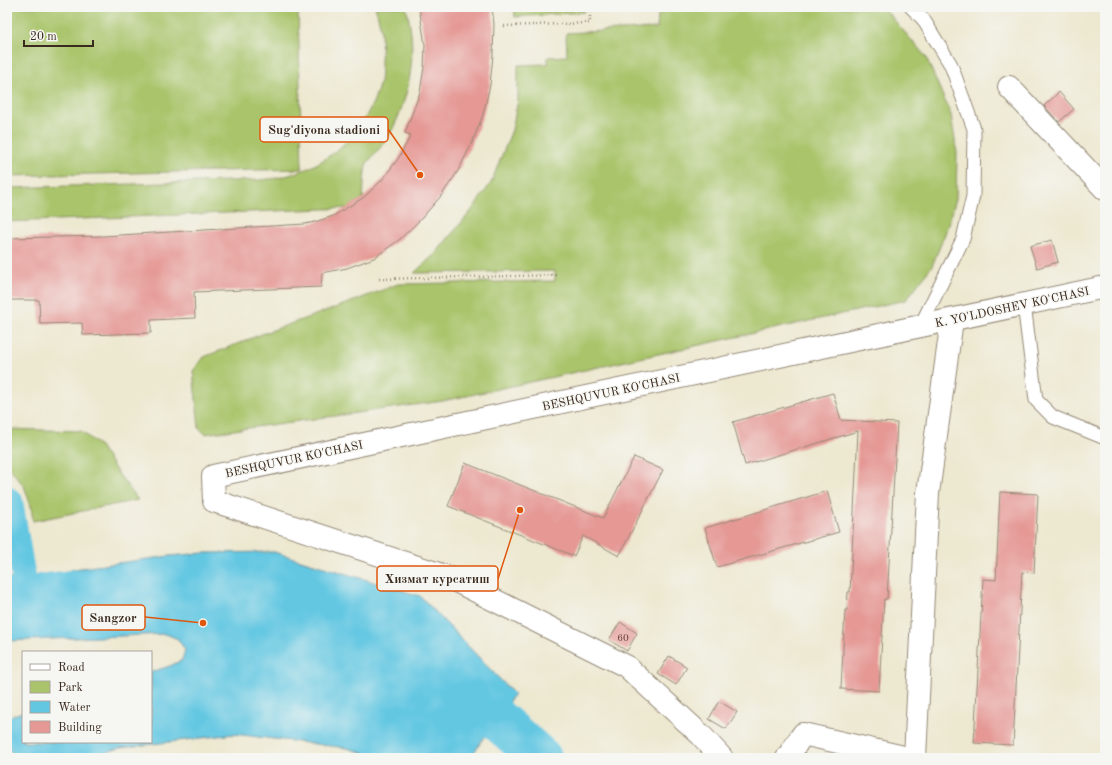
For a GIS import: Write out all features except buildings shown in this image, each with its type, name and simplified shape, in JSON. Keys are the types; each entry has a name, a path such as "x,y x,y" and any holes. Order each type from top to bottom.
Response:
{"street":[{"path":"1009,87 1105,189"},
{"name":"K. YO'LDOSHEV KO'CHASI","path":"920,327 1105,287"},
{"path":"915,758 928,493 952,320"},
{"name":"BESHQUVUR KO'CHASI","path":"722,758 701,735 626,666 448,577 214,501 213,476 920,327"},
{"path":"787,758 803,734 908,758"}],"lane":[{"path":"911,7 923,19 951,65 974,129 973,196 962,239 920,327"},
{"path":"1024,304 1036,400 1053,417 1105,438"}],"path":[{"path":"504,26 590,23 590,7"},
{"path":"379,279 556,275"}],"green space":[{"path":"7,7 298,7 302,169 7,176"},
{"path":"375,7 406,7 412,40 410,72 403,104 390,134 366,165 363,198 348,208 7,222 7,188 260,180 279,178 315,165 344,144 356,131 366,116 374,99 380,82 381,47 380,27"},
{"path":"514,7 584,7 584,12 515,17"},
{"path":"659,7 883,7 926,57 951,115 957,153 956,199 945,234 932,266 906,300 443,401 205,434 199,428 193,371 204,357 398,284 555,281 555,271 414,273 435,254 472,210 491,183 512,130 518,100 518,65 548,64 548,57 567,56 566,33 657,28"},
{"path":"7,429 81,431 100,446 138,500 33,521 31,506 24,486 7,465"}],"water":[{"path":"274,552 420,596 514,694 470,758 381,758 347,748 234,734 120,748 87,758 18,758 7,748 7,717 22,712 22,743 152,743 152,672 170,666 182,660 185,650 178,639 166,634 7,641 7,578 170,556 204,553"}],"pier":[{"path":"70,568 71,570 7,578 7,576"}],"waterway":[{"path":"7,498 11,501 29,608"},
{"path":"447,692 476,701 541,758"}],"place":[{"name":"Sug'diyona stadioni","path":"420,175"},
{"name":"Хизмат курсатиш","path":"520,510"},
{"name":"Sangzor","path":"203,623"}]}
